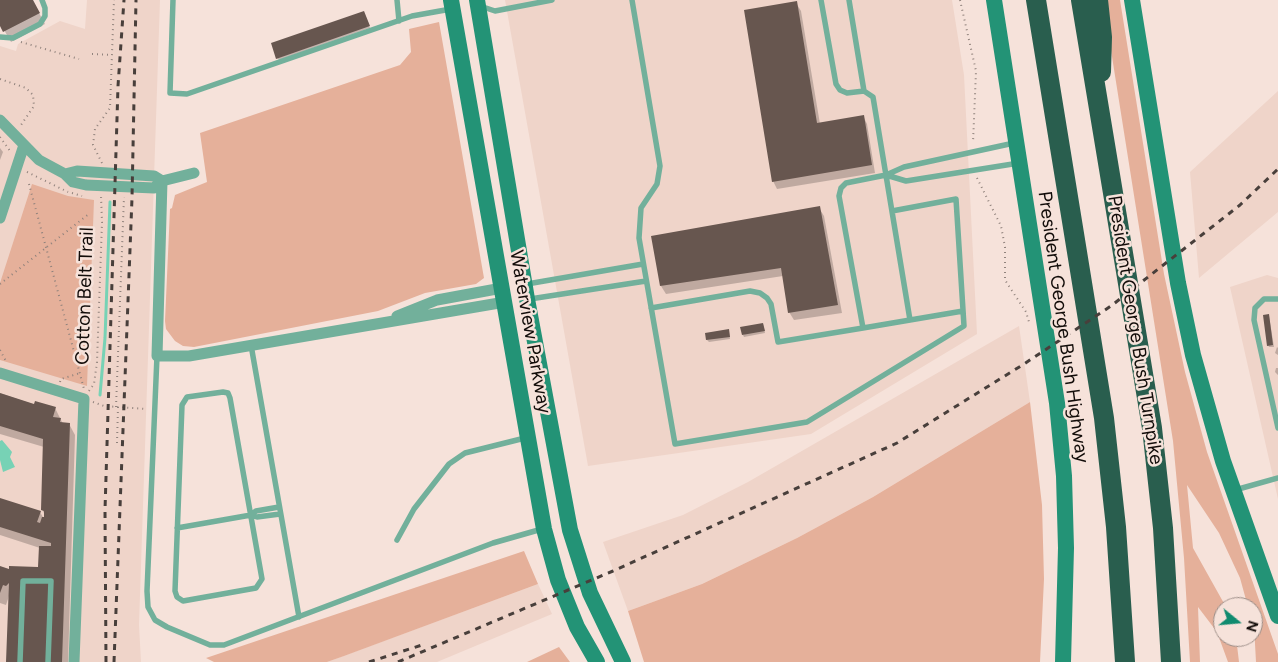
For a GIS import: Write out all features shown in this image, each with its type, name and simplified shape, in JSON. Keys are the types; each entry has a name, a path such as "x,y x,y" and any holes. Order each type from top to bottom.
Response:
{"highway":[{"path":"1036,0 1104,418 1118,545 1125,662"},
{"name":"President George Bush Turnpike","path":"1081,0 1152,428 1163,528 1171,662"},
{"path":"1098,0 1102,37 1100,111"}],"main road":[{"name":"President George Bush Highway","path":"994,0 1057,404 1063,466 1066,548 1063,662"},
{"path":"1132,0 1185,319 1202,391 1233,491 1278,616"},
{"path":"452,5 480,2"},
{"name":"Waterview Parkway","path":"480,2 526,292 570,530 590,594 623,662"},
{"name":"Waterview Parkway","path":"452,5 544,529 558,580 577,627 597,662"},
{"path":"503,295 526,292"}],"street":[{"path":"0,120 39,160 65,174 77,171 154,176 162,182"},
{"path":"0,218 24,145"},
{"path":"162,182 194,173"},
{"path":"162,182 157,356 177,358 390,321 503,295"},
{"path":"0,373 84,399 74,662"}],"lane":[{"path":"0,37 13,38 40,24 45,16 42,0"},
{"path":"173,0 170,94 187,94 412,16 452,5"},
{"path":"397,0 399,21"},
{"path":"480,2 495,11 552,0"},
{"path":"632,0 660,166 657,184 641,208 639,238 675,444 807,422 964,326 956,200 892,211"},
{"path":"821,0 836,84 840,90 847,93 864,91 873,97 910,320"},
{"path":"849,0 864,91"},
{"path":"863,328 839,196 841,188 846,183 886,175 904,167 1016,142"},
{"path":"886,175 906,182 1020,163"},
{"path":"526,292 643,264"},
{"path":"526,292 646,281"},
{"path":"652,308 750,291 760,293 768,298 771,304 778,342 963,311"},
{"path":"1278,299 1264,299 1255,308 1254,320 1278,428"},
{"path":"251,345 299,616"},
{"path":"157,356 147,591 148,607 155,620 167,627 217,646 493,543 544,529"},
{"path":"223,392 228,393 251,515 261,584 256,588 183,601 177,597 175,591 182,405 187,398 223,392"},
{"path":"397,540 414,509 449,464 465,452 528,438"},
{"path":"1233,491 1278,478"},
{"path":"177,528 251,515 256,511 280,510"},
{"path":"20,662 23,581 51,581 48,662"}],"path":[{"path":"102,169 102,160 93,145 95,129 110,108 114,0"},
{"path":"20,42 79,59"},
{"path":"92,54 111,55"},
{"path":"0,79 26,88 33,95 34,106 21,125"},
{"path":"0,137 12,153"},
{"path":"29,184 84,387 84,399"},
{"name":"Cotton Belt Trail","path":"84,399 94,384 97,362 102,222 101,190"},
{"path":"116,443 124,197"},
{"path":"0,284 47,249 90,213"},
{"path":"61,379 80,373"},
{"path":"104,406 146,409"}],"shaded area":[{"path":"87,0 160,0 139,625 141,662 0,662 0,46 16,51 18,44 60,21 85,29"},
{"path":"505,0 952,0 964,75 977,334 811,434 588,466"},
{"path":"1103,0 1120,0 1164,274 1185,372 1207,452 1258,597 1245,597 1240,578 1219,533 1187,485 1193,548 1220,597 1213,597 1213,627 1198,607 1200,662 1190,662 1184,558 1173,441"},
{"path":"439,22 484,278 476,284 425,293 378,311 194,347 183,346 175,341 166,329 165,321 170,209 172,208 175,195 207,182 200,133 400,65 411,52 409,29"},
{"path":"1278,91 1278,212 1199,278 1190,172"},
{"path":"32,184 68,196 94,200 87,386 0,360 0,283"},
{"path":"1267,275 1278,278 1278,499 1230,287"},
{"path":"1019,326 1030,402 873,497 797,538 702,584 628,611 603,542 683,515 748,482"},
{"path":"1030,402 1042,505 1044,579 1040,662 644,662 628,611 702,584 797,538 873,497"},
{"path":"2,440 12,452 10,457 15,467 3,472 0,460 0,441"},
{"path":"524,551 538,584 327,662 214,662 206,658"},
{"path":"538,584 552,614 437,662 327,662"},
{"path":"1263,611 1278,654 1278,662 1256,662 1255,647 1263,647"},
{"path":"559,647 570,662 527,662"},
{"path":"1222,647 1237,647 1239,662 1228,662"}],"building":[{"path":"0,0 33,0 40,13 3,32 0,26"},
{"path":"797,1 817,123 864,115 872,165 772,182 744,10"},
{"path":"364,11 370,26 276,59 271,43"},
{"path":"820,206 838,305 788,313 781,268 660,286 651,236"},
{"path":"1269,314 1273,345 1267,346 1263,315"},
{"path":"763,323 765,331 742,335 740,327"},
{"path":"729,329 730,337 706,340 705,333"},
{"path":"0,393 34,404 35,401 56,407 53,417 61,418 60,422 70,423 62,662 6,662 9,583 6,586 3,585 0,593 0,566 9,569 9,566 38,567 39,546 51,546 51,543 0,527 0,498 41,511 37,522 40,523 42,517 44,517 44,511 41,510 43,439 0,426"}],"waterway":[{"path":"100,395 105,338 110,202"}],"railway":[{"path":"106,662 105,510 118,86 124,0"},
{"path":"114,662 132,198 136,0"},
{"path":"398,662 613,571 897,443 1024,364 1111,306 1240,205 1278,169"},
{"path":"369,662 425,644"}]}
